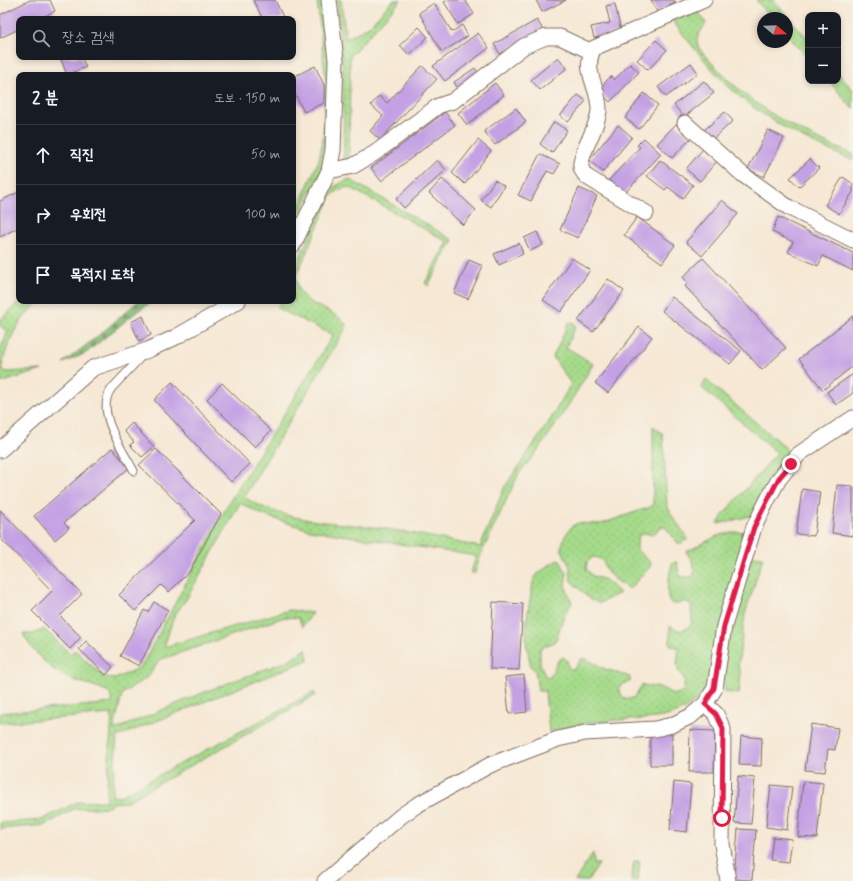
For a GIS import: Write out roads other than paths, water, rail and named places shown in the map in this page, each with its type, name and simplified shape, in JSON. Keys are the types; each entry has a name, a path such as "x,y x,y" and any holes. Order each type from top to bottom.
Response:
{"street":[{"path":"296,239 329,171 333,150 336,76 335,41 329,0"},
{"path":"646,213 586,177 582,171 581,163 599,110 590,72 589,57 594,48 704,0"},
{"path":"329,171 353,166 375,153 438,106 453,101 524,46 546,37 560,37 592,52"},
{"path":"685,123 742,174 788,207 853,240"},
{"path":"0,450 93,368 148,350 176,337 233,304"},
{"path":"325,881 401,816 417,805 490,765 558,739 586,733 655,729 672,725 691,716 705,704 714,688 724,626 754,527 768,499 779,478 799,454 853,418"},
{"path":"705,704 716,714 723,728 722,844 728,881"}],"lane":[{"path":"134,471 107,419 105,405 108,394 112,388 148,350"}]}
